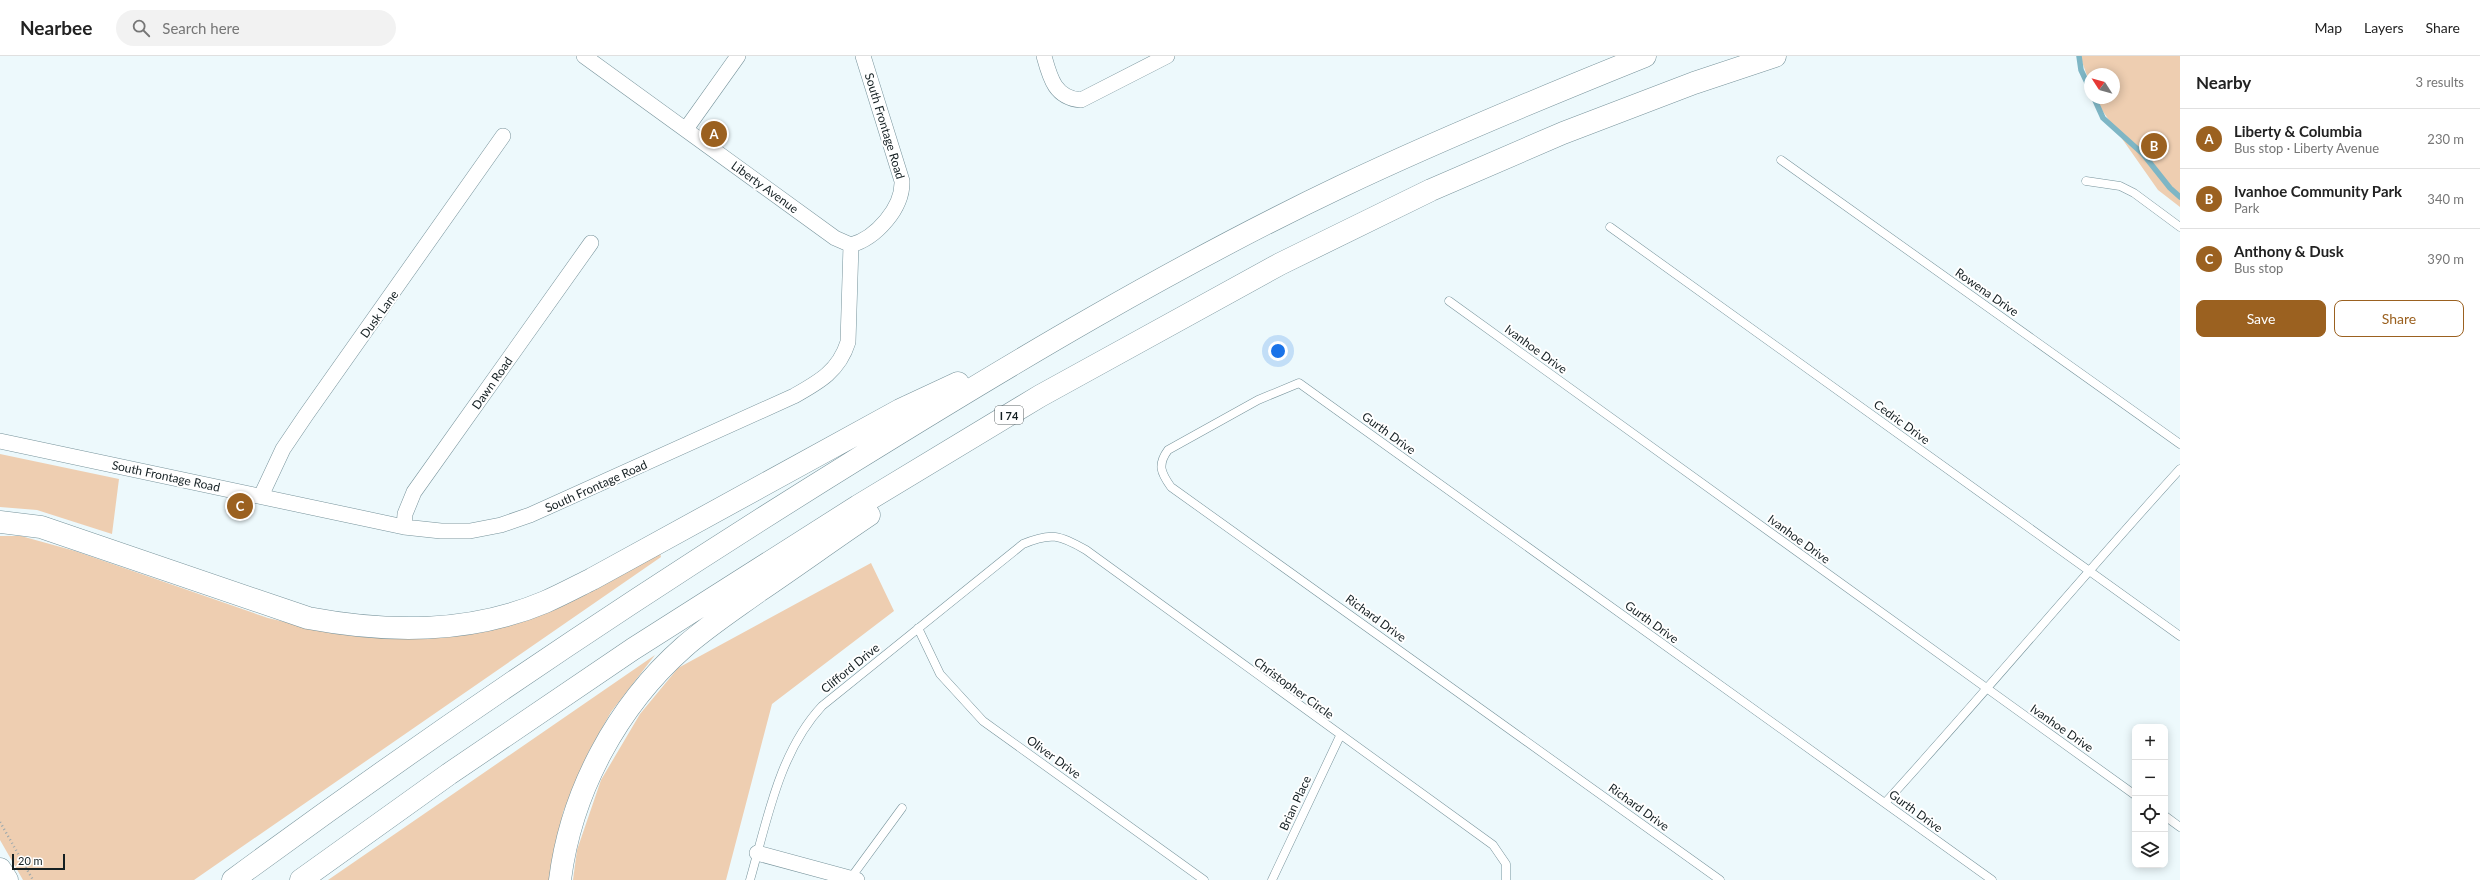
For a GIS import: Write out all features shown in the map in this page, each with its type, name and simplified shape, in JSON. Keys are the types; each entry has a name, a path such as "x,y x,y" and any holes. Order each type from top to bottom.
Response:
{"main road":[{"path":"233,880 370,779 588,629 879,445 1056,340 1215,250 1340,187 1528,102 1645,56"},
{"name":"I 74","path":"301,880 449,774 633,649 858,506 1040,396 1280,264 1431,190 1564,133 1694,83 1775,56"},
{"path":"0,522 41,527 308,618 347,625 386,629 423,629 467,624 511,614 544,602 578,586 900,410 1056,340"},
{"path":"560,880 571,824 584,786 600,754 626,713 655,676 683,648 714,623 1040,396"},
{"path":"0,869 7,880"}],"street":[{"name":"Liberty Avenue","path":"584,56 835,238 851,245"},
{"path":"686,130 738,56"},
{"name":"South Frontage Road","path":"0,441 404,527 442,531 470,531 516,520 787,399 819,383 833,371 843,356 848,342 851,245 871,236 888,218 903,190 902,181 863,56"},
{"path":"1044,56 1050,80 1060,93 1072,99 1081,100 1167,56"},
{"name":"Dusk Lane","path":"261,496 283,449 294,432 503,136"},
{"name":"Dawn Road","path":"404,527 405,514 414,492 591,243"},
{"path":"757,853 852,879"}],"lane":[{"name":"Rowena Drive","path":"1781,160 2180,444"},
{"path":"2086,181 2120,186 2134,193 2180,227"},
{"name":"Cedric Drive","path":"1610,227 2180,636"},
{"name":"Ivanhoe Drive","path":"1449,302 2132,793"},
{"name":"Gurth Drive","path":"1299,382 1992,880"},
{"name":"Richard Drive","path":"1299,382 1258,400 1168,450 1162,459 1160,466 1164,476 1171,486 1720,880"},
{"path":"1885,803 1987,690 2088,570 2180,469"},
{"name":"Clifford Drive","path":"750,880 757,853 790,752 810,719 822,706 1023,544 1046,537"},
{"name":"Christopher Circle","path":"1046,537 1064,537 1086,550 1340,736 1493,844 1506,864 1506,880"},
{"name":"Oliver Drive","path":"918,628 940,674 983,721 1204,880"},
{"name":"Brian Place","path":"1272,880 1340,736"},
{"path":"852,879 902,808"},
{"path":"2168,818 2180,827"}],"path":[{"path":"0,822 32,880"}],"shaded area":[{"path":"2080,56 2180,56 2180,207 2158,190 2098,104 2120,104 2120,68 2084,68"},
{"path":"0,454 119,479 112,534 37,510 0,507"},
{"path":"0,536 21,536 75,551 268,618 332,633 373,638 456,636 660,553 661,557 194,880 23,880 0,840"},
{"path":"871,563 894,611 772,704 726,880 573,880 577,850 601,780 640,714 678,668"},
{"path":"655,655 611,712 589,751 563,812 553,880 328,880"}],"waterway":[{"path":"2079,56 2081,70 2084,76"},
{"path":"2097,104 2103,118 2143,154 2170,188 2180,197"}],"place":[{"name":"Liberty & Columbia","path":"714,134"},
{"name":"Ivanhoe Community Park","path":"2154,146"},
{"name":"Anthony & Dusk","path":"240,506"}]}
